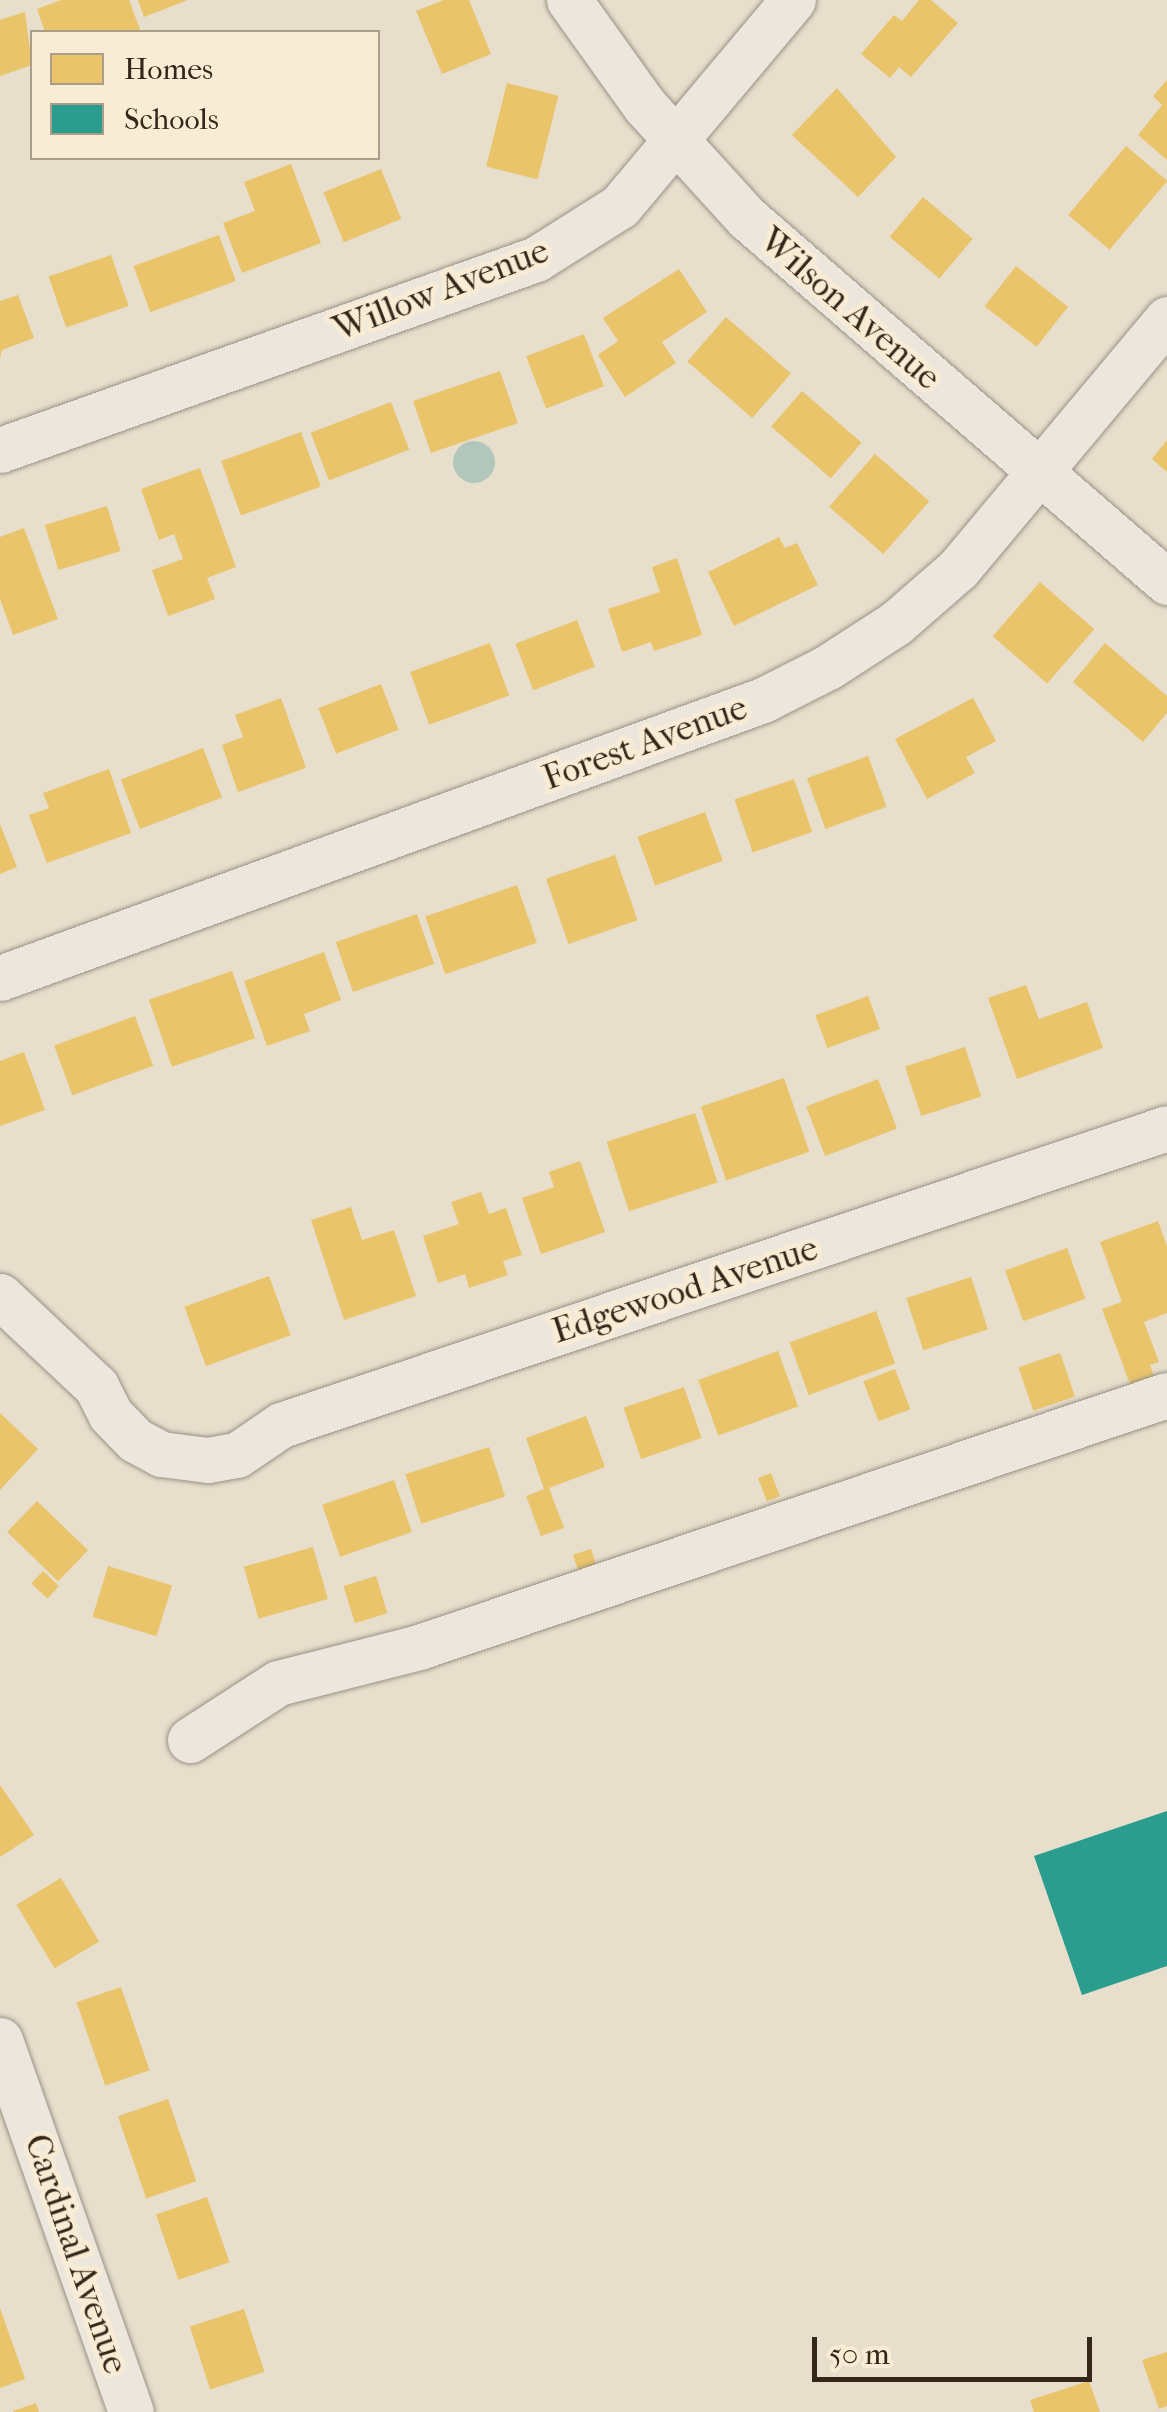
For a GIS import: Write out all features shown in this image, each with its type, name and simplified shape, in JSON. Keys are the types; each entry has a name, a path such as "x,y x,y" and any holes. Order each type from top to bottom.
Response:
{"street":[{"name":"Wilson Avenue","path":"570,0 675,142 784,253 1167,582"},
{"name":"Willow Avenue","path":"0,450 536,259 620,206 793,0"},
{"name":"Forest Avenue","path":"0,978 763,700 896,622 958,569 1167,319"},
{"name":"Edgewood Avenue","path":"0,1296 96,1386 110,1414 135,1440 161,1454 208,1460 237,1454 281,1426 1167,1128"},
{"path":"190,1740 278,1682 419,1647 1167,1394"},
{"name":"Cardinal Avenue","path":"0,2040 131,2412"}],"shaded area":[{"path":"474,441 489,447 495,462 489,477 474,483 459,477 453,462 459,447"}],"building: Homes":[{"path":"61,0 129,0 140,30 44,30 37,9"},
{"path":"138,0 188,0 144,17"},
{"path":"444,0 469,0 491,54 442,74 416,11"},
{"path":"919,0 931,0 958,23 911,77 899,67 890,78 861,54 894,15 902,21"},
{"path":"25,12 30,66 0,76 0,20"},
{"path":"1167,80 1167,160 1138,135 1162,105 1153,96"},
{"path":"507,83 558,96 538,179 486,166"},
{"path":"837,88 896,157 858,197 792,135"},
{"path":"1126,146 1167,181 1110,250 1068,215"},
{"path":"291,164 321,243 242,273 223,223 255,211 244,182"},
{"path":"381,169 401,219 344,242 324,192"},
{"path":"923,197 973,239 939,279 890,237"},
{"path":"219,235 236,281 150,312 133,266"},
{"path":"111,255 129,306 66,328 49,276"},
{"path":"1016,266 1068,307 1037,347 985,306"},
{"path":"679,269 707,312 662,342 676,363 625,397 598,355 618,341 603,318"},
{"path":"18,295 34,338 2,350 0,358 0,301"},
{"path":"726,317 791,373 752,418 687,362"},
{"path":"584,334 604,386 546,408 526,356"},
{"path":"500,371 518,423 431,453 413,401"},
{"path":"802,391 862,443 831,478 771,426"},
{"path":"391,402 409,450 329,480 311,433"},
{"path":"301,432 321,487 241,516 221,461"},
{"path":"1167,440 1167,472 1152,459"},
{"path":"875,454 929,501 883,554 829,507"},
{"path":"200,468 236,567 207,578 215,599 168,616 152,570 183,559 174,534 159,540 141,489"},
{"path":"107,506 121,551 59,570 45,525"},
{"path":"24,528 58,619 13,635 0,599 0,537"},
{"path":"779,537 785,548 797,543 818,585 734,626 708,572"},
{"path":"677,558 702,635 654,651 651,642 622,652 608,609 660,592 652,567"},
{"path":"1040,582 1094,629 1047,684 993,636"},
{"path":"577,620 595,667 533,690 515,644"},
{"path":"490,643 509,696 429,725 410,672"},
{"path":"1105,643 1167,696 1167,713 1143,742 1073,682"},
{"path":"381,684 399,730 336,754 318,708"},
{"path":"281,698 306,768 238,792 222,745 243,737 235,715"},
{"path":"973,698 996,741 966,757 975,773 927,799 895,739"},
{"path":"203,748 222,797 140,829 121,780"},
{"path":"868,756 886,807 825,829 807,778"},
{"path":"109,769 131,833 47,863 29,815 49,808 43,793"},
{"path":"794,779 812,832 753,852 734,800"},
{"path":"705,812 723,861 655,885 637,837"},
{"path":"0,824 17,867 0,874"},
{"path":"615,855 637,920 568,944 546,879"},
{"path":"517,885 537,943 445,974 425,917"},
{"path":"417,914 434,964 353,992 336,942"},
{"path":"324,952 341,1000 304,1014 310,1031 267,1046 244,981"},
{"path":"232,971 255,1038 172,1067 149,1000"},
{"path":"1026,985 1039,1019 1087,1002 1103,1048 1017,1079 988,998"},
{"path":"868,996 880,1029 827,1048 815,1015"},
{"path":"135,1016 153,1066 72,1095 54,1045"},
{"path":"965,1047 981,1096 921,1116 905,1066"},
{"path":"24,1052 45,1110 0,1126 0,1061"},
{"path":"784,1078 809,1152 726,1180 701,1107"},
{"path":"878,1079 897,1128 825,1156 806,1107"},
{"path":"695,1113 718,1182 629,1211 607,1142"},
{"path":"580,1161 605,1232 541,1254 522,1198 554,1187 549,1172"},
{"path":"481,1192 489,1214 506,1208 522,1255 503,1261 508,1275 469,1288 465,1274 438,1283 423,1236 459,1224 451,1202"},
{"path":"351,1207 362,1240 394,1230 416,1296 344,1320 311,1220"},
{"path":"1158,1221 1167,1246 1167,1313 1144,1322 1159,1362 1150,1365 1156,1383 1133,1392 1102,1309 1122,1302 1100,1242"},
{"path":"1067,1248 1085,1299 1023,1321 1005,1271"},
{"path":"269,1276 291,1335 206,1366 184,1307"},
{"path":"971,1277 988,1329 923,1350 906,1298"},
{"path":"876,1311 895,1364 809,1395 790,1342"},
{"path":"778,1351 798,1406 718,1436 698,1380"},
{"path":"1060,1353 1075,1396 1033,1411 1018,1367"},
{"path":"895,1369 910,1409 879,1421 863,1381"},
{"path":"684,1387 702,1438 641,1459 623,1408"},
{"path":"0,1413 38,1449 0,1490"},
{"path":"586,1416 605,1467 549,1488 564,1528 541,1536 526,1496 544,1489 526,1438"},
{"path":"489,1447 505,1496 421,1524 405,1474"},
{"path":"771,1473 780,1496 767,1501 758,1478"},
{"path":"394,1480 412,1532 340,1557 322,1505"},
{"path":"37,1501 88,1550 58,1581 7,1532"},
{"path":"313,1547 328,1599 259,1619 244,1567"},
{"path":"591,1549 599,1573 581,1579 573,1555"},
{"path":"108,1566 172,1586 157,1636 93,1617"},
{"path":"43,1571 59,1586 47,1598 31,1583"},
{"path":"376,1576 387,1613 355,1623 343,1586"},
{"path":"0,1785 34,1835 0,1857"},
{"path":"61,1878 99,1941 55,1968 16,1905"},
{"path":"121,1987 150,2070 105,2086 77,2002"},
{"path":"168,2099 196,2181 146,2199 118,2116"},
{"path":"207,2197 229,2262 178,2280 156,2215"},
{"path":"0,2308 25,2379 0,2388"},
{"path":"244,2309 264,2372 210,2389 190,2327"},
{"path":"1167,2352 1167,2406 1159,2409 1142,2360"},
{"path":"1089,2381 1100,2412 1034,2412 1030,2400"},
{"path":"36,2403 39,2412 13,2412 13,2411"}],"building: Schools":[{"path":"1167,1811 1167,1966 1082,1995 1034,1856"}]}
